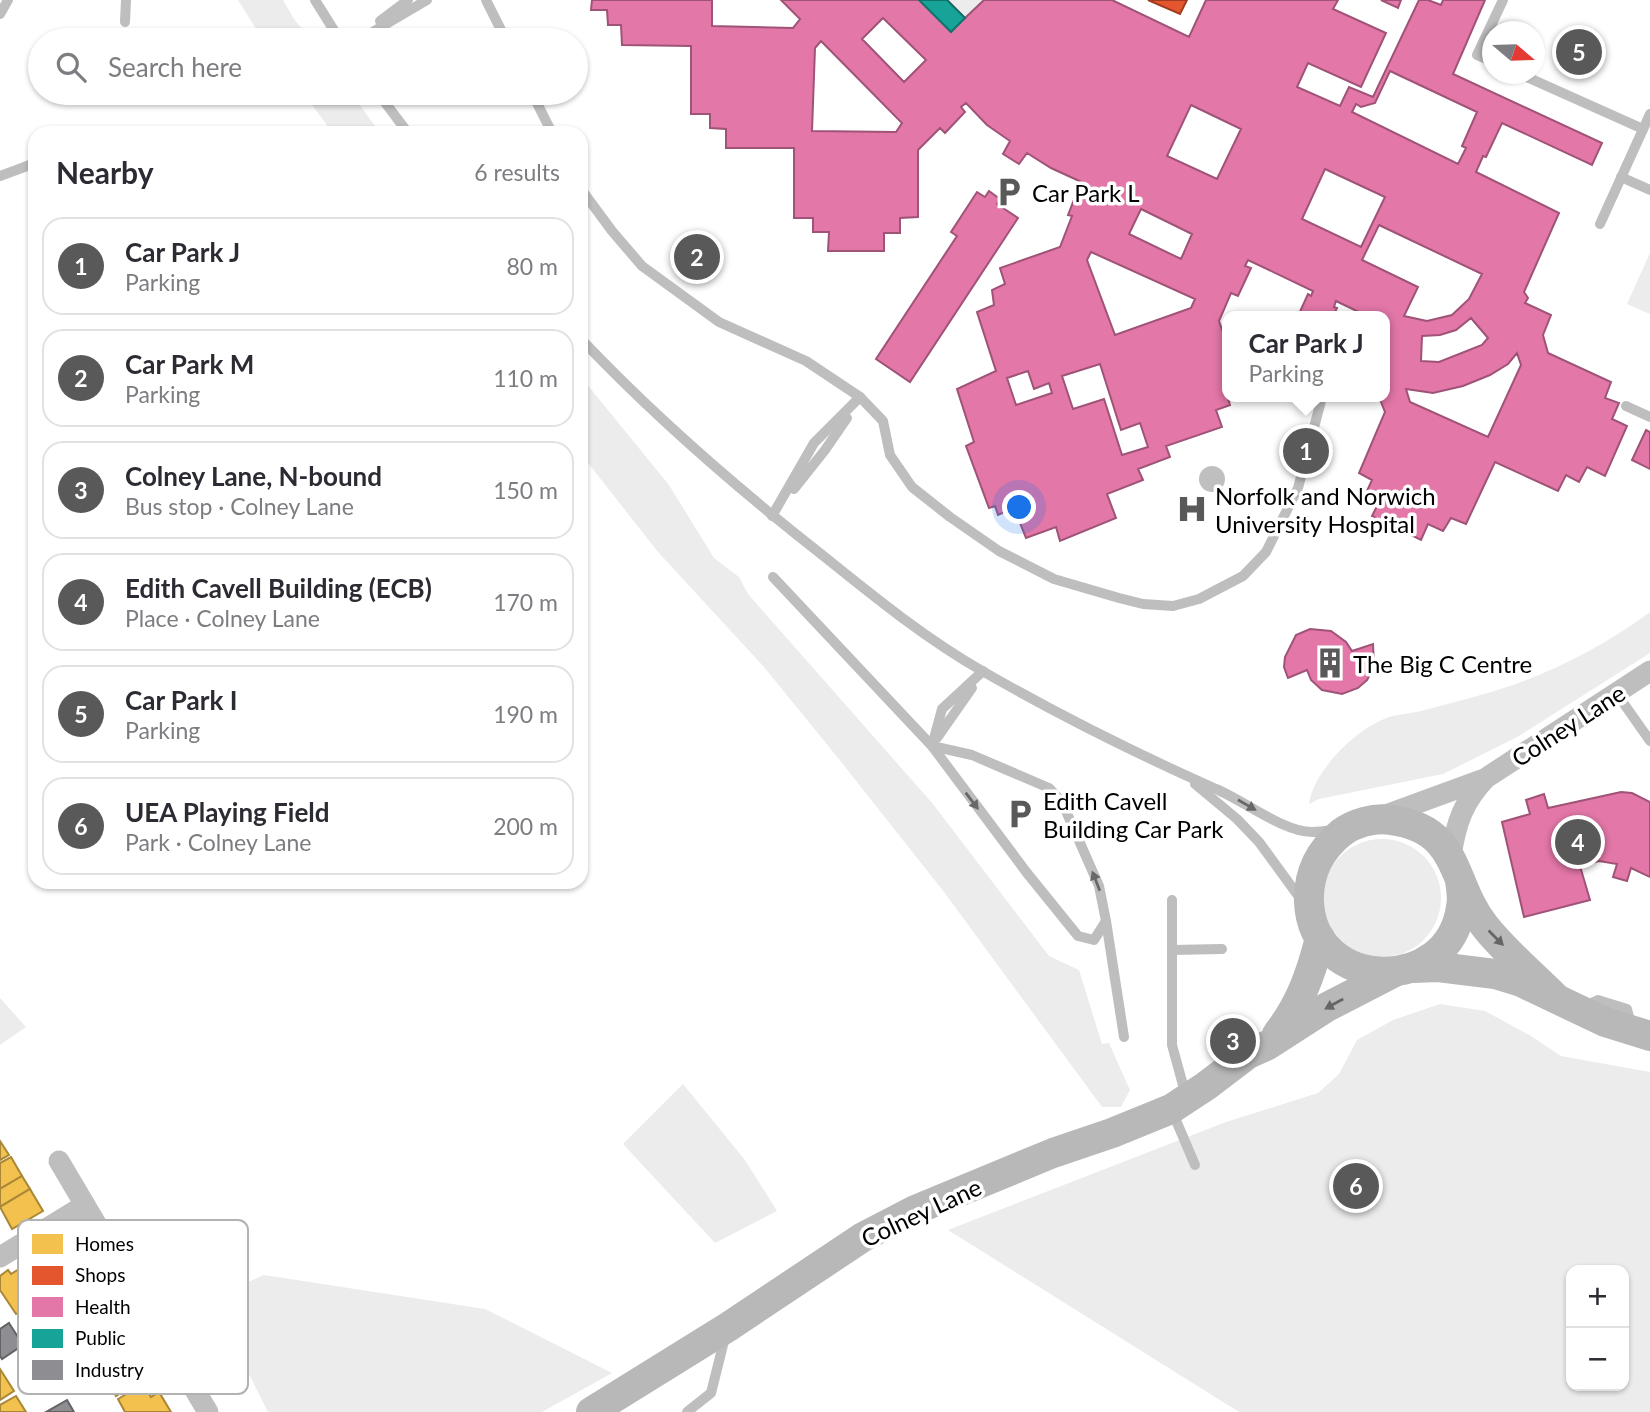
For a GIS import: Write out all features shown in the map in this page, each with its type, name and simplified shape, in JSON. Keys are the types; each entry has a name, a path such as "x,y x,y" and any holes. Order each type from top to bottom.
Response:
{"street":[{"name":"Colney Lane","path":"591,1412 728,1327 863,1237 915,1210 1053,1153 1112,1133 1179,1103 1248,1054 1268,1045 1327,1007 1436,954 1453,933 1461,907 1456,868 1462,812 1471,793 1486,778 1650,671"},
{"name":"Colney Lane","path":"1268,1045 1289,1018 1304,990 1315,925 1308,888 1315,864 1328,844 1356,825 1486,778"},
{"name":"Colney Lane","path":"1356,825 1385,819 1405,821 1423,829 1438,841 1456,868 1471,907 1485,927 1567,1003"},
{"name":"Colney Lane","path":"1315,925 1335,954 1353,966 1373,972 1438,967 1494,974 1521,982 1605,1022 1642,1034"},
{"path":"59,1161 94,1220"},
{"path":"60,1220 85,1205"},
{"path":"0,1257 18,1246"},
{"path":"197,1394 208,1412"}],"lane":[{"path":"0,14 8,0"},
{"path":"124,22 126,0"},
{"path":"314,0 332,28"},
{"path":"373,28 408,0"},
{"path":"379,28 427,0"},
{"path":"486,0 500,28"},
{"path":"1493,21 1503,0"},
{"path":"1542,84 1643,129"},
{"path":"387,105 403,126"},
{"path":"538,105 548,126"},
{"path":"1600,224 1650,114"},
{"path":"0,176 28,166"},
{"path":"1621,177 1650,190"},
{"path":"588,198 642,266 719,322 806,361 860,397 883,421 890,455 912,486 999,551 1054,579 1119,598 1143,604 1173,606 1199,599 1243,576 1266,552 1297,488 1321,402"},
{"path":"588,346 684,439 772,516 886,606 983,671 1182,774 1220,790 1267,817 1309,832 1356,825"},
{"path":"772,516 825,450 860,397"},
{"path":"1626,406 1650,417"},
{"path":"773,577 932,746 1078,936 1094,940 1106,921"},
{"path":"932,746 943,709 983,671"},
{"path":"1617,694 1650,741"},
{"path":"932,746 972,755 1049,788 1062,802 1099,886 1124,1037"},
{"path":"1182,774 1237,819 1259,842 1315,925"},
{"path":"1172,900 1172,1045 1179,1103 1195,1166"},
{"path":"1172,950 1222,949"},
{"path":"687,1412 711,1393 728,1327"}],"shaded area":[{"path":"238,0 283,0 301,28 256,28"},
{"path":"947,0 984,0 965,18"},
{"path":"312,105 360,105 375,126 328,126"},
{"path":"1650,253 1650,314 1627,304"},
{"path":"588,386 669,485 714,558 739,577 748,594 933,804 1049,956 1079,970 1102,1044 1109,1043 1130,1090 1121,1107 1102,1107 944,892 838,758 764,667 658,552 588,463"},
{"path":"1212,466 1221,470 1225,479 1221,488 1212,492 1203,488 1199,479 1203,470"},
{"path":"1650,612 1650,653 1519,736 1443,774 1319,799 1309,804 1318,779 1327,766 1348,743 1372,725 1388,717 1467,699 1531,678 1602,644"},
{"path":"1382,839 1393,840 1415,849 1431,865 1440,887 1440,909 1431,931 1415,947 1393,956 1382,957 1371,956 1349,947 1333,931 1324,909 1323,898 1324,887 1333,865 1349,849 1371,840"},
{"path":"0,998 26,1027 0,1045"},
{"path":"1440,1004 1485,1011 1561,1056 1650,1072 1650,1412 1239,1412 948,1230 1226,1122 1318,1093 1339,1074 1357,1040 1393,1020"},
{"path":"683,1084 745,1160 777,1211 715,1243 623,1144"},
{"path":"264,1275 485,1309 612,1373 542,1412 268,1412 248,1372 248,1282"}],"building: Homes":[{"path":"0,1141 9,1155 0,1160"},
{"path":"11,1157 22,1176 0,1189 0,1163"},
{"path":"22,1176 30,1189 0,1207 0,1189"},
{"path":"30,1189 43,1211 28,1220 18,1220 18,1226 12,1229 0,1207"},
{"path":"8,1270 11,1274 18,1270 16,1314 0,1290 0,1276"},
{"path":"0,1369 14,1391 0,1400"},
{"path":"126,1394 149,1394 151,1397 160,1394 171,1412 125,1412 118,1399"},
{"path":"16,1396 26,1412 0,1412 0,1405"}],"building: Shops":[{"path":"1148,0 1187,0 1180,14"},
{"path":"1283,2 1299,10 1290,28 1274,21"}],"building: Health":[{"path":"592,0 712,0 712,26 793,28 800,19 781,0 947,0 965,18 984,0 1112,0 1189,37 1206,0 1338,0 1333,9 1386,33 1361,87 1308,63 1297,87 1340,106 1349,87 1373,97 1419,0 1441,5 1443,0 1485,0 1453,74 1602,143 1592,165 1502,123 1476,172 1559,213 1524,292 1528,298 1525,303 1551,315 1543,335 1548,353 1611,382 1605,398 1619,403 1612,419 1627,426 1605,476 1587,467 1579,482 1566,475 1558,491 1495,462 1466,524 1451,518 1443,531 1428,524 1421,540 1372,516 1380,500 1366,493 1372,480 1359,473 1385,412 1381,402 1390,402 1390,311 1357,311 1336,301 1336,311 1300,311 1308,294 1311,296 1313,291 1248,260 1245,266 1251,268 1238,296 1231,293 1219,321 1222,330 1222,402 1229,402 1230,405 1216,410 1222,427 1166,446 1170,457 1138,469 1143,480 1107,494 1116,518 1060,541 1056,527 1026,538 1014,508 998,515 995,506 989,508 966,446 974,442 957,389 996,371 977,312 994,305 992,290 1005,284 1000,268 1060,247 1079,187 1085,190 1088,185 1051,168 1027,153 1019,164 1003,154 1010,141 987,125 966,103 961,107 965,112 945,133 940,128 918,150 918,217 900,218 900,233 884,233 884,251 828,251 829,232 813,232 813,218 794,218 794,148 726,148 726,129 710,128 710,114 691,114 691,46 622,45 621,25 608,25 607,10 591,10","holes":["883,18 926,60 904,82 862,39","821,41 902,123 896,132 812,131 815,48","1390,71 1477,112 1462,146 1466,148 1458,164 1352,112 1356,104 1361,107 1375,103","1191,105 1241,129 1217,179 1167,156","1325,169 1385,197 1361,247 1302,219","1141,209 1192,234 1181,259 1129,234","1379,225 1482,274 1469,299 1452,315 1427,321 1404,316 1418,287 1362,260","1091,252 1195,299 1191,308 1115,335 1087,260","1471,318 1488,338 1482,345 1439,362 1421,361 1422,336 1440,335 1456,330","1517,353 1521,365 1488,437 1410,402 1406,389 1433,393 1463,386 1508,364","1100,364 1121,430 1140,423 1148,447 1122,455 1104,399 1073,409 1062,376","1028,371 1034,389 1049,383 1052,393 1016,405 1007,378"]},
{"path":"1381,0 1401,0 1398,8"},
{"path":"989,191 1000,199 997,204 1018,218 910,382 876,359 957,236 951,232 977,192 985,197"},
{"path":"1646,430 1650,432 1650,469 1632,460"},
{"name":"The Big C Centre","path":"1310,629 1331,631 1346,642 1352,651 1373,644 1374,667 1367,680 1358,688 1342,694 1322,690 1311,680 1307,670 1288,678 1284,667 1285,657 1296,635"},
{"path":"1621,792 1632,793 1650,802 1650,877 1631,868 1627,881 1613,877 1617,864 1599,861 1580,866 1590,900 1524,917 1502,822 1530,814 1526,800 1544,794 1548,808"}],"building: Public":[{"path":"919,0 947,0 965,18 951,32"}],"building: Industry":[{"path":"9,1323 18,1337 18,1348 2,1359 0,1356 0,1329"},
{"path":"67,1400 74,1412 46,1412"}],"place":[{"name":"Car Park I","path":"1579,52"},
{"name":"Car Park L","path":"1009,192"},
{"name":"Car Park M","path":"697,257"},
{"name":"Car Park J","path":"1306,451"},
{"name":"Norfolk and Norwich University Hospital","path":"1192,509"},
{"name":"The Big C Centre","path":"1330,663"},
{"name":"Edith Cavell Building Car Park","path":"1020,814"},
{"name":"Edith Cavell Building (ECB)","path":"1578,842"},
{"name":"Colney Lane, N-bound","path":"1233,1041"},
{"name":"UEA Playing Field","path":"1356,1186"}]}
